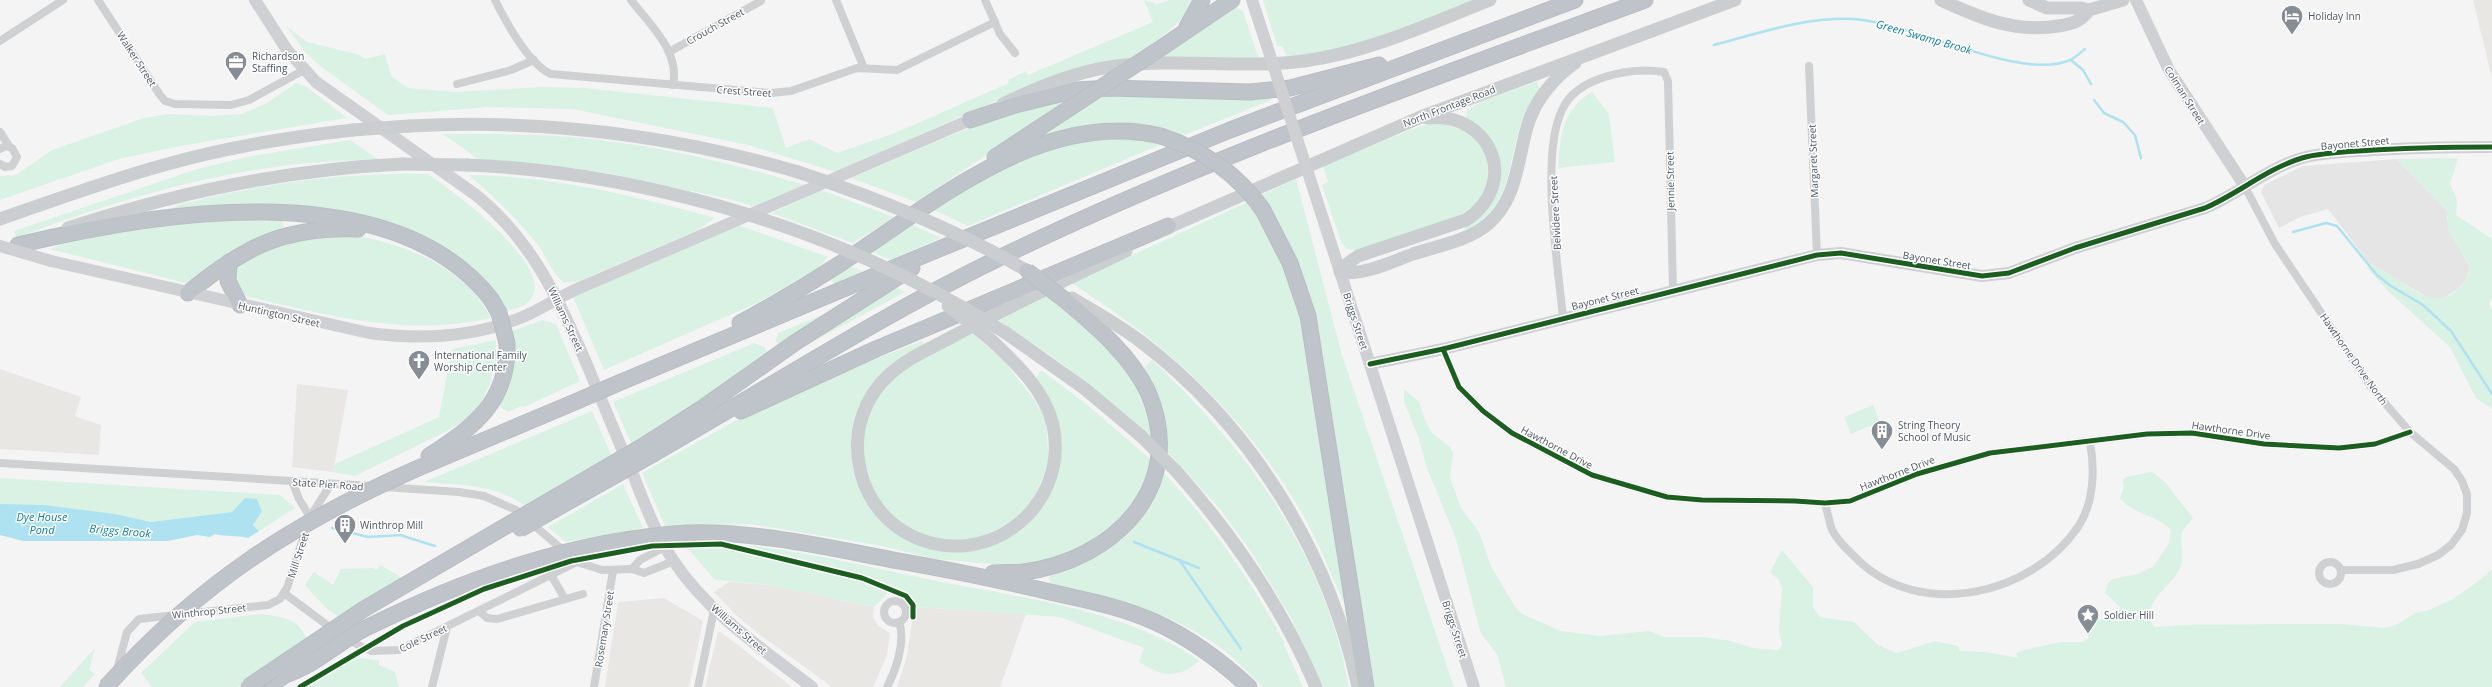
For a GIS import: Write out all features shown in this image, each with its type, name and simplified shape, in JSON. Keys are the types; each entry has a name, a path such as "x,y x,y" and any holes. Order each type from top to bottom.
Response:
{"highway":[{"path":"1182,34 1202,0"},
{"path":"644,373 724,332 796,292 952,189 988,161 1232,0"},
{"path":"106,687 164,626 229,572 286,534 415,468 939,249 1230,130 1575,0"},
{"path":"687,434 852,337 961,276 1026,245 1296,130 1644,0"},
{"path":"970,120 1015,105 1076,90 1110,88 1231,92 1263,91 1290,88 1367,67 1411,61"},
{"path":"952,189 1012,158 1075,135 1113,131 1161,136 1186,145 1213,160 1242,184 1263,210 1290,263 1309,323 1366,687"},
{"path":"18,245 135,221 217,213 271,213 319,216 350,221 413,240 450,260 478,283 491,299 499,313 507,343 506,372 500,390 490,407 457,438 415,468"},
{"path":"248,687 364,609 650,448 687,434 709,428 774,395 876,349 1168,226"},
{"path":"188,293 243,252 284,236 320,230 383,230"},
{"path":"268,687 350,630 650,448 796,342 886,286 939,249"},
{"path":"229,262 228,281 240,305"},
{"path":"968,573 1022,572 1045,568 1089,552 1107,541 1130,521 1152,485 1158,467 1159,446 1154,410 1147,392 1138,376 1113,345 1068,299 1027,271"},
{"path":"285,675 304,669 365,629 501,572 588,546 637,537 687,533 724,533 773,538 968,573 1100,604 1139,615 1188,639 1236,675 1248,687"}],"main road":[{"name":"Williams Street","path":"255,0 286,50 304,70 327,91 488,205 511,227 530,252 558,299 665,547 714,610 812,687"},
{"name":"Briggs Street","path":"1252,0 1474,687"},
{"path":"970,120 1029,92 1081,73 1134,64 1255,64 1321,58 1374,45 1490,0"},
{"name":"North Frontage Road","path":"910,280 990,339 1030,381 1048,410 1055,438 1051,474 1044,493 1034,509 1021,522 1003,534 988,541 967,546 941,545 924,541 906,532 887,518 872,499 862,480 858,452 859,428 870,399 879,385 910,359 998,313 1128,250 1168,226 1409,122 1735,0"},
{"path":"1941,0 1990,22 2021,28 2045,28 2075,22 2090,10 2124,0"},
{"path":"2028,0 2047,8 2081,8 2090,10"},
{"name":"Colman Street","path":"2136,0 2169,70 2244,185"},
{"path":"1409,122 1429,118 1452,118 1462,122 1478,132 1490,147 1494,161 1494,181 1488,198 1479,210 1466,220 1358,256 1344,266 1340,272 1353,273 1460,239 1488,223 1510,196 1525,133 1536,104 1562,73 1590,53"},
{"name":"Huntington Street","path":"0,246 51,261 369,333 415,337 461,333 523,317 558,299 970,120"},
{"path":"0,219 124,176 186,159 275,140 353,130 410,126 495,124 596,131 697,147 798,172 914,215 1027,271"},
{"name":"Bayonet Street","path":"1370,364 1443,349 1816,255 1841,253 1950,272 1982,276 2009,273 2076,248 2205,208 2220,201 2244,185 2286,164 2325,154 2391,149 2492,147"},
{"path":"0,251 129,209 218,186 317,170 403,164 520,168 576,174 641,187 719,206 814,239 910,280 961,306 1006,333 1065,373 1141,436 1176,471 1213,514 1256,574 1288,629 1316,687"},
{"path":"1068,299 1140,341 1174,369 1216,412 1257,462 1296,522 1323,576 1347,642 1358,687"}],"street":[{"path":"0,41 63,0"},
{"name":"Walker Street","path":"98,0 162,98 171,104 223,105 240,103 304,70"},
{"path":"458,84 511,70 534,60 509,24 496,0"},
{"path":"631,0 669,52 675,71 674,86"},
{"path":"836,0 864,68"},
{"path":"985,0 1005,41 1016,53"},
{"name":"Crouch Street","path":"669,52 761,1"},
{"name":"Crest Street","path":"534,60 541,68 551,74 674,86 781,93 864,68 887,71 897,70 995,22"},
{"name":"Margaret Street","path":"1809,66 1816,255"},
{"name":"Belvidere Street","path":"1563,318 1553,198 1553,136 1562,109 1572,95 1592,82 1618,73 1646,69 1664,72"},
{"name":"Jennie Street","path":"1664,72 1668,81 1673,290"},
{"path":"0,132 9,146 17,153 17,160 9,167 0,164"},
{"path":"0,149 9,146"},
{"name":"Hawthorne Drive North","path":"2244,185 2275,244 2362,374 2384,404 2410,432 2451,466 2462,481 2468,505 2460,532 2442,552 2413,566 2384,571 2341,570"},
{"name":"Hawthorne Drive","path":"1443,349 1459,387 1489,417 1539,449 1592,475 1667,496 1702,500 1795,501 1825,503 1850,501 1916,474 1990,453 2147,434 2192,433 2264,444 2339,448 2375,444 2410,432"},
{"path":"1825,503 1832,528 1849,552 1868,570 1888,582 1912,591 1939,594 1991,588 2018,578 2042,564 2064,544 2079,526 2088,504 2093,480 2093,456 2090,442"},
{"name":"State Pier Road","path":"0,463 459,492 484,496 516,510 577,562 596,569 613,571 632,569 644,573 674,560"},
{"path":"292,481 299,498 310,517"},
{"name":"Mill Street","path":"284,593 310,517 331,484"},
{"path":"632,569 640,560 665,547"},
{"name":"Cole Street","path":"284,593 344,638 371,651 399,650 577,562"},
{"name":"Rosemary Street","path":"594,687 613,571"},
{"path":"551,575 565,599"},
{"name":"Winthrop Street","path":"112,687 127,632 132,625 146,617 268,605 277,601 284,593"},
{"path":"479,611 487,618 498,619 583,594"},
{"path":"698,687 714,610"},
{"path":"887,687 894,670 901,639 899,622"},
{"path":"432,687 447,627"}],"shaded area":[{"path":"2473,0 2492,0 2492,78"},
{"path":"2396,159 2449,213 2447,217 2449,230 2470,267 2466,279 2458,289 2442,299 2429,298 2370,264 2328,209 2300,217 2279,228 2261,192 2264,185 2303,166"},
{"path":"0,369 81,397 75,416 101,425 99,455 0,449"},
{"path":"297,384 348,390 333,472 292,467"},
{"path":"729,582 769,585 874,607 873,617 878,626 890,633 887,655 873,687 832,687 763,637 739,618 714,592"},
{"path":"664,598 703,621 689,687 605,687 618,602"},
{"path":"914,607 1026,614 1000,687 897,687 907,656"},
{"path":"718,632 721,632 792,687 705,687"}],"green space":[{"path":"1144,0 1157,4 1170,0 1196,0 1188,13 1169,31 1128,61 1014,93 836,172 748,145 573,109 489,107 388,115 320,66 305,52 286,26 307,42 360,55 365,59 385,54 391,76 408,88 454,92 542,87 584,88 773,108 786,148 809,139 837,153 895,133 1009,83 1008,80 1026,71 1028,75 1153,22"},
{"path":"1263,0 1475,0 1393,33 1347,47 1288,59 1282,46 1277,46"},
{"path":"1235,7 1243,11 1259,60 1153,59"},
{"path":"1537,82 1539,89 1530,103 1519,130 1509,174 1499,199 1491,211 1480,221 1466,230 1464,227 1477,218 1491,202 1495,195 1499,180 1466,118 1467,110 1483,101"},
{"path":"296,83 307,87 347,118 180,146 119,159 0,200 0,176 16,175 52,150 144,118 169,114 212,116 242,114 267,103"},
{"path":"1103,91 1271,95 1271,100 1182,136 1149,125 1111,122 1061,130 1026,144"},
{"path":"1592,92 1609,114 1615,162 1558,168 1564,125 1574,107"},
{"path":"1078,94 916,202 851,178 991,120 1049,101"},
{"path":"1438,122 1473,134 1487,157 1488,182 1477,203 1455,219 1358,250 1347,249 1341,242 1322,185 1328,182 1323,166 1415,128"},
{"path":"443,134 541,135 626,143 678,152 805,185 755,207 733,200 608,173 534,163 478,159"},
{"path":"1102,135 1164,143 968,226 934,210 992,173 1035,153"},
{"path":"350,140 378,159 317,162 232,174 195,182 158,191 85,213 13,239 16,236 14,231 197,169 247,157"},
{"path":"2458,158 2450,184 2457,200 2456,215 2492,239 2492,297 2489,304 2492,310 2492,409 2476,398 2450,347 2389,292 2367,268 2375,267 2384,271 2419,293 2431,297 2444,297 2456,291 2461,286 2467,277 2470,267 2454,241 2448,227 2447,220 2449,213 2396,159"},
{"path":"428,174 498,230 515,249 529,268 535,285 529,302 506,311 499,296 496,297 479,276 469,267 447,251 411,232 174,208 186,203 284,183 371,175"},
{"path":"469,175 500,176 562,183 655,202 715,218 698,230 579,281 564,283 556,275 538,245 530,235 505,208"},
{"path":"1296,179 1342,355 1454,687 1373,687 1314,311 1295,255 1261,195"},
{"path":"821,190 894,217 853,243 772,213"},
{"path":"1250,201 1269,231 1298,302 1346,607 1315,538 1288,490 1263,454 1236,421 1206,389 1174,359 1107,306 1071,283"},
{"path":"255,220 282,221 285,231 190,284 50,249 100,234 126,229 177,223"},
{"path":"911,224 941,238 890,260 872,252"},
{"path":"738,225 828,257 818,268 757,303 604,370 573,297"},
{"path":"352,235 392,245 432,261 450,272 466,285 480,300 491,318 459,323 428,325 398,325 368,322 309,311 248,297 238,291 233,268 244,257 307,237"},
{"path":"848,265 863,272 834,284 831,278"},
{"path":"893,286 905,292 792,353 780,350 776,340 778,333"},
{"path":"1046,293 1088,327 1126,367 1136,382 1146,403 1153,438 1063,364 997,319"},
{"path":"543,320 556,324 580,381 522,408 521,406 508,412 498,405 506,391 509,381 512,359 512,331"},
{"path":"972,332 1004,361 1036,402 1046,422 1049,464 1032,502 1011,522 975,540 934,539 896,522 875,497 861,452 868,413 884,386 901,370"},
{"path":"496,340 496,358 490,383 483,399 470,417 447,431 355,476 333,472 335,464 439,417 452,349"},
{"path":"922,341 925,346 862,401 852,432 851,449 873,510 884,524 902,538 922,546 938,551 961,552 982,549 1006,539 1036,515 1057,469 1036,379 1041,370 1085,403 1155,463 1143,492 1117,528 1067,555 1039,562 1002,565 935,559 882,546 751,524 665,526 642,473 735,421 850,369"},
{"path":"754,343 764,347 771,360 632,445 613,402"},
{"path":"1152,360 1187,394 1220,430 1278,507 1322,592 1338,638 1349,687 1323,687 1290,616 1252,553 1220,509 1165,449 1141,371"},
{"path":"1404,389 1419,402 1427,425 1432,433 1450,447 1453,453 1450,478 1461,508 1479,532 1491,566 1515,607 1522,614 1561,631 1600,636 1649,631 1664,637 1703,637 1731,641 1752,648 1778,650 1782,645 1779,631 1782,588 1779,580 1770,572 1782,550 1813,587 1813,607 1820,617 1854,622 1878,645 1897,653 1935,641 1958,646 1960,651 1986,652 2018,658 2016,654 2020,651 2060,642 2082,642 2088,639 2088,630 2092,624 2118,612 2121,608 2105,593 2108,583 2113,579 2138,574 2154,566 2169,543 2171,530 2159,521 2130,507 2120,498 2124,487 2123,480 2126,477 2152,472 2165,482 2193,518 2183,530 2181,539 2182,559 2179,570 2152,604 2149,619 2155,627 2183,625 2342,624 2385,628 2398,624 2415,613 2429,610 2453,599 2480,580 2492,569 2492,687 1506,687 1497,654 1481,634 1456,539 1427,468 1418,436 1404,402"},
{"path":"1873,405 1880,422 1851,434 1844,417"},
{"path":"592,411 612,457 525,506 502,493 490,490 464,485 424,482"},
{"path":"1164,473 1198,512 1244,575 1285,643 1284,645 1303,687 1263,687 1232,657 1192,630 1146,609 1122,601 1097,594 1050,585 1049,571 1092,558 1108,550 1122,540 1134,528 1144,513"},
{"path":"0,478 280,495 295,508 259,531 253,525 262,511 257,499 245,498 232,512 151,522 115,514 0,504"},
{"path":"623,484 643,528 566,542 548,527"},
{"path":"691,543 751,546 810,555 1068,607 1102,616 1136,628 1168,642 1199,660 1192,667 1182,672 1172,674 1162,673 1139,662 1144,648 1060,617 917,607 912,597 894,587 874,607 769,585 715,580 685,545 691,545"},
{"path":"380,565 403,578 339,617 327,609 305,585 314,572 333,585 341,569 373,568 377,570"},
{"path":"260,614 288,619 303,631 306,638 237,687 152,687 141,673 195,622"},
{"path":"95,648 89,670 95,674 83,687 60,687"},
{"path":"351,657 379,660 379,665 395,672 399,687 303,687"}],"water":[{"name":"Dye House Pond","path":"245,498 257,499 262,511 253,525 259,531 248,538 215,534 210,537 197,535 168,541 23,541 0,535 0,504 43,505 115,514 151,522 232,512"}],"waterway":[{"name":"Green Swamp Brook","path":"1714,45 1800,23 1835,19 1853,19 1877,23 1964,49 2023,63 2049,65 2070,60 2085,49"},
{"path":"2071,60 2083,70 2091,84"},
{"path":"2094,100 2104,113 2123,122 2135,135 2141,158"},
{"path":"2293,232 2326,223 2337,226 2377,275 2391,286 2423,305 2451,331 2492,394"},
{"name":"Green Swamp Brook","path":"332,528 368,537 400,535 435,546"},
{"path":"1134,542 1199,568"},
{"path":"1180,561 1241,649"}],"cycle path":[{"path":"1370,364 1443,349 1817,255 1841,253 1982,276 2009,273 2075,248 2205,208 2229,196 2276,168 2302,158 2330,153 2376,150 2492,147"},
{"path":"1443,349 1459,387 1483,411 1512,433 1592,475 1667,497 1702,500 1795,501 1825,503 1850,501 1917,474 1990,453 2147,434 2192,433 2264,444 2339,448 2375,444 2410,432"},
{"path":"300,687 403,626 484,589 571,561 652,546 721,544 862,578 906,596 913,605 913,617"}],"place":[{"name":"Holiday Inn","path":"2292,36"},
{"name":"Richardson Staffing","path":"236,82"},
{"name":"International Family Worship Center","path":"419,380"},
{"name":"String Theory School of Music","path":"1882,450"},
{"name":"Winthrop Mill","path":"345,544"},
{"name":"Soldier Hill","path":"2088,634"}],"water label":[{"name":"Briggs Brook","path":"120,531"}]}
